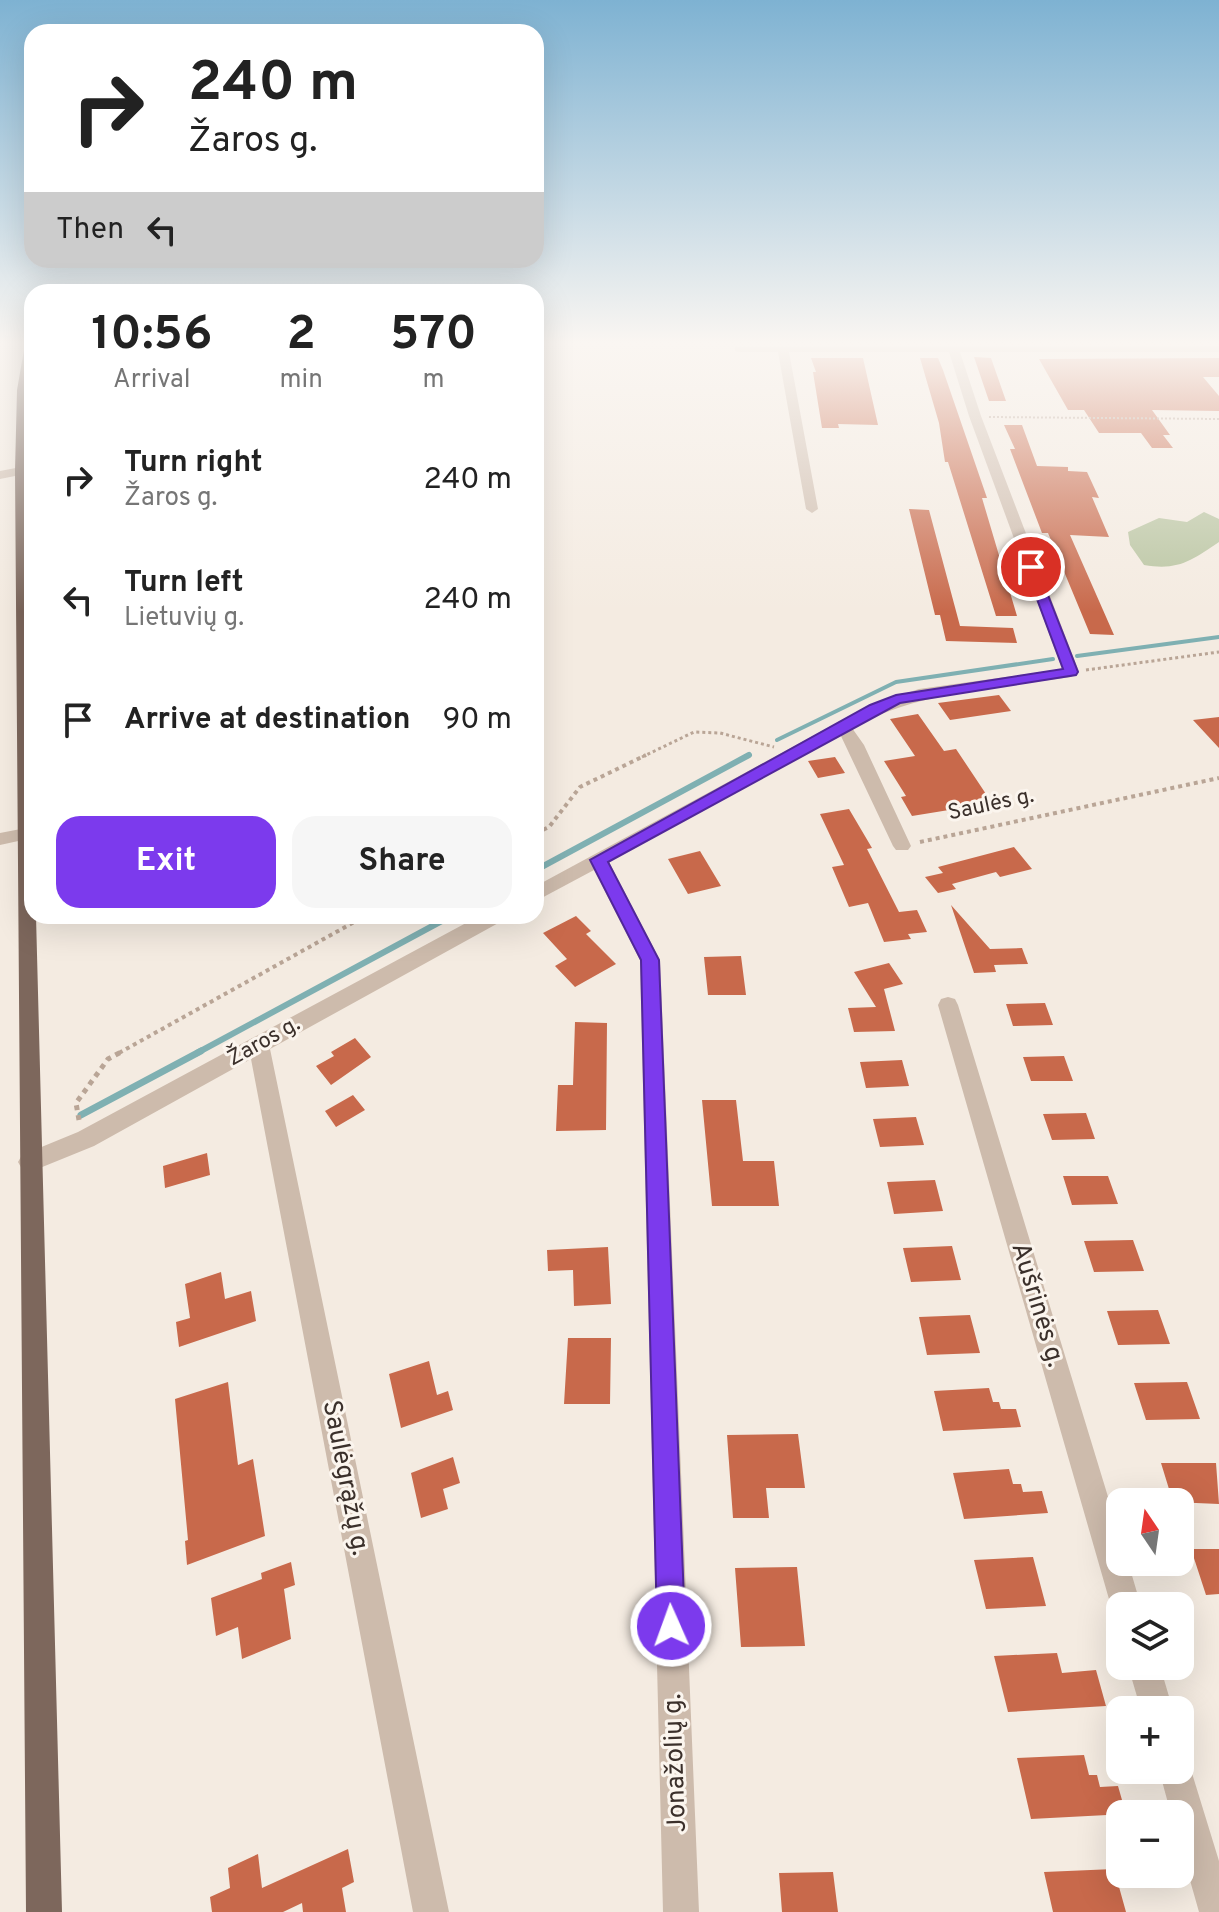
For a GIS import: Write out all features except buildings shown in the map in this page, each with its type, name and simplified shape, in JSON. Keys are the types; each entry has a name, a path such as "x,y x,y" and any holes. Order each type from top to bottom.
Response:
{"main road":[{"path":"16,433 10,473 24,789"},
{"path":"27,924 44,1912"}],"street":[{"path":"798,433 812,509"},
{"path":"544,890 876,708 919,694 1071,672 981,433"},
{"path":"843,727 856,745 902,846"},
{"path":"0,839 24,834"},
{"name":"Jonažolių g.","path":"598,860 650,960 681,1912"},
{"name":"Žaros g.","path":"30,1162 81,1141 480,924"},
{"name":"Aušrinės g.","path":"948,1005 1122,1592"},
{"name":"Saulėgrąžų g.","path":"259,1045 431,1912"},
{"path":"1179,1784 1217,1912"}],"path":[{"path":"1071,672 1219,652"},
{"path":"544,829 580,787 694,732 720,733 796,752"},
{"name":"Saulės g.","path":"902,846 1219,778"},
{"path":"81,1141 76,1103 108,1059 351,924"}],"green space":[{"path":"1204,512 1219,519 1219,542 1184,562 1167,566 1144,565 1130,545 1128,532 1159,518 1187,522"}],"waterway":[{"path":"1077,656 1219,637"},
{"path":"777,740 896,682 1053,659"},
{"path":"544,866 749,755 745,757"},
{"path":"197,1053 436,924"},
{"path":"81,1115 201,1051"}],"route":[{"path":"671,1626 650,960 598,860 876,708 896,700 1071,672 1031,567"}]}
